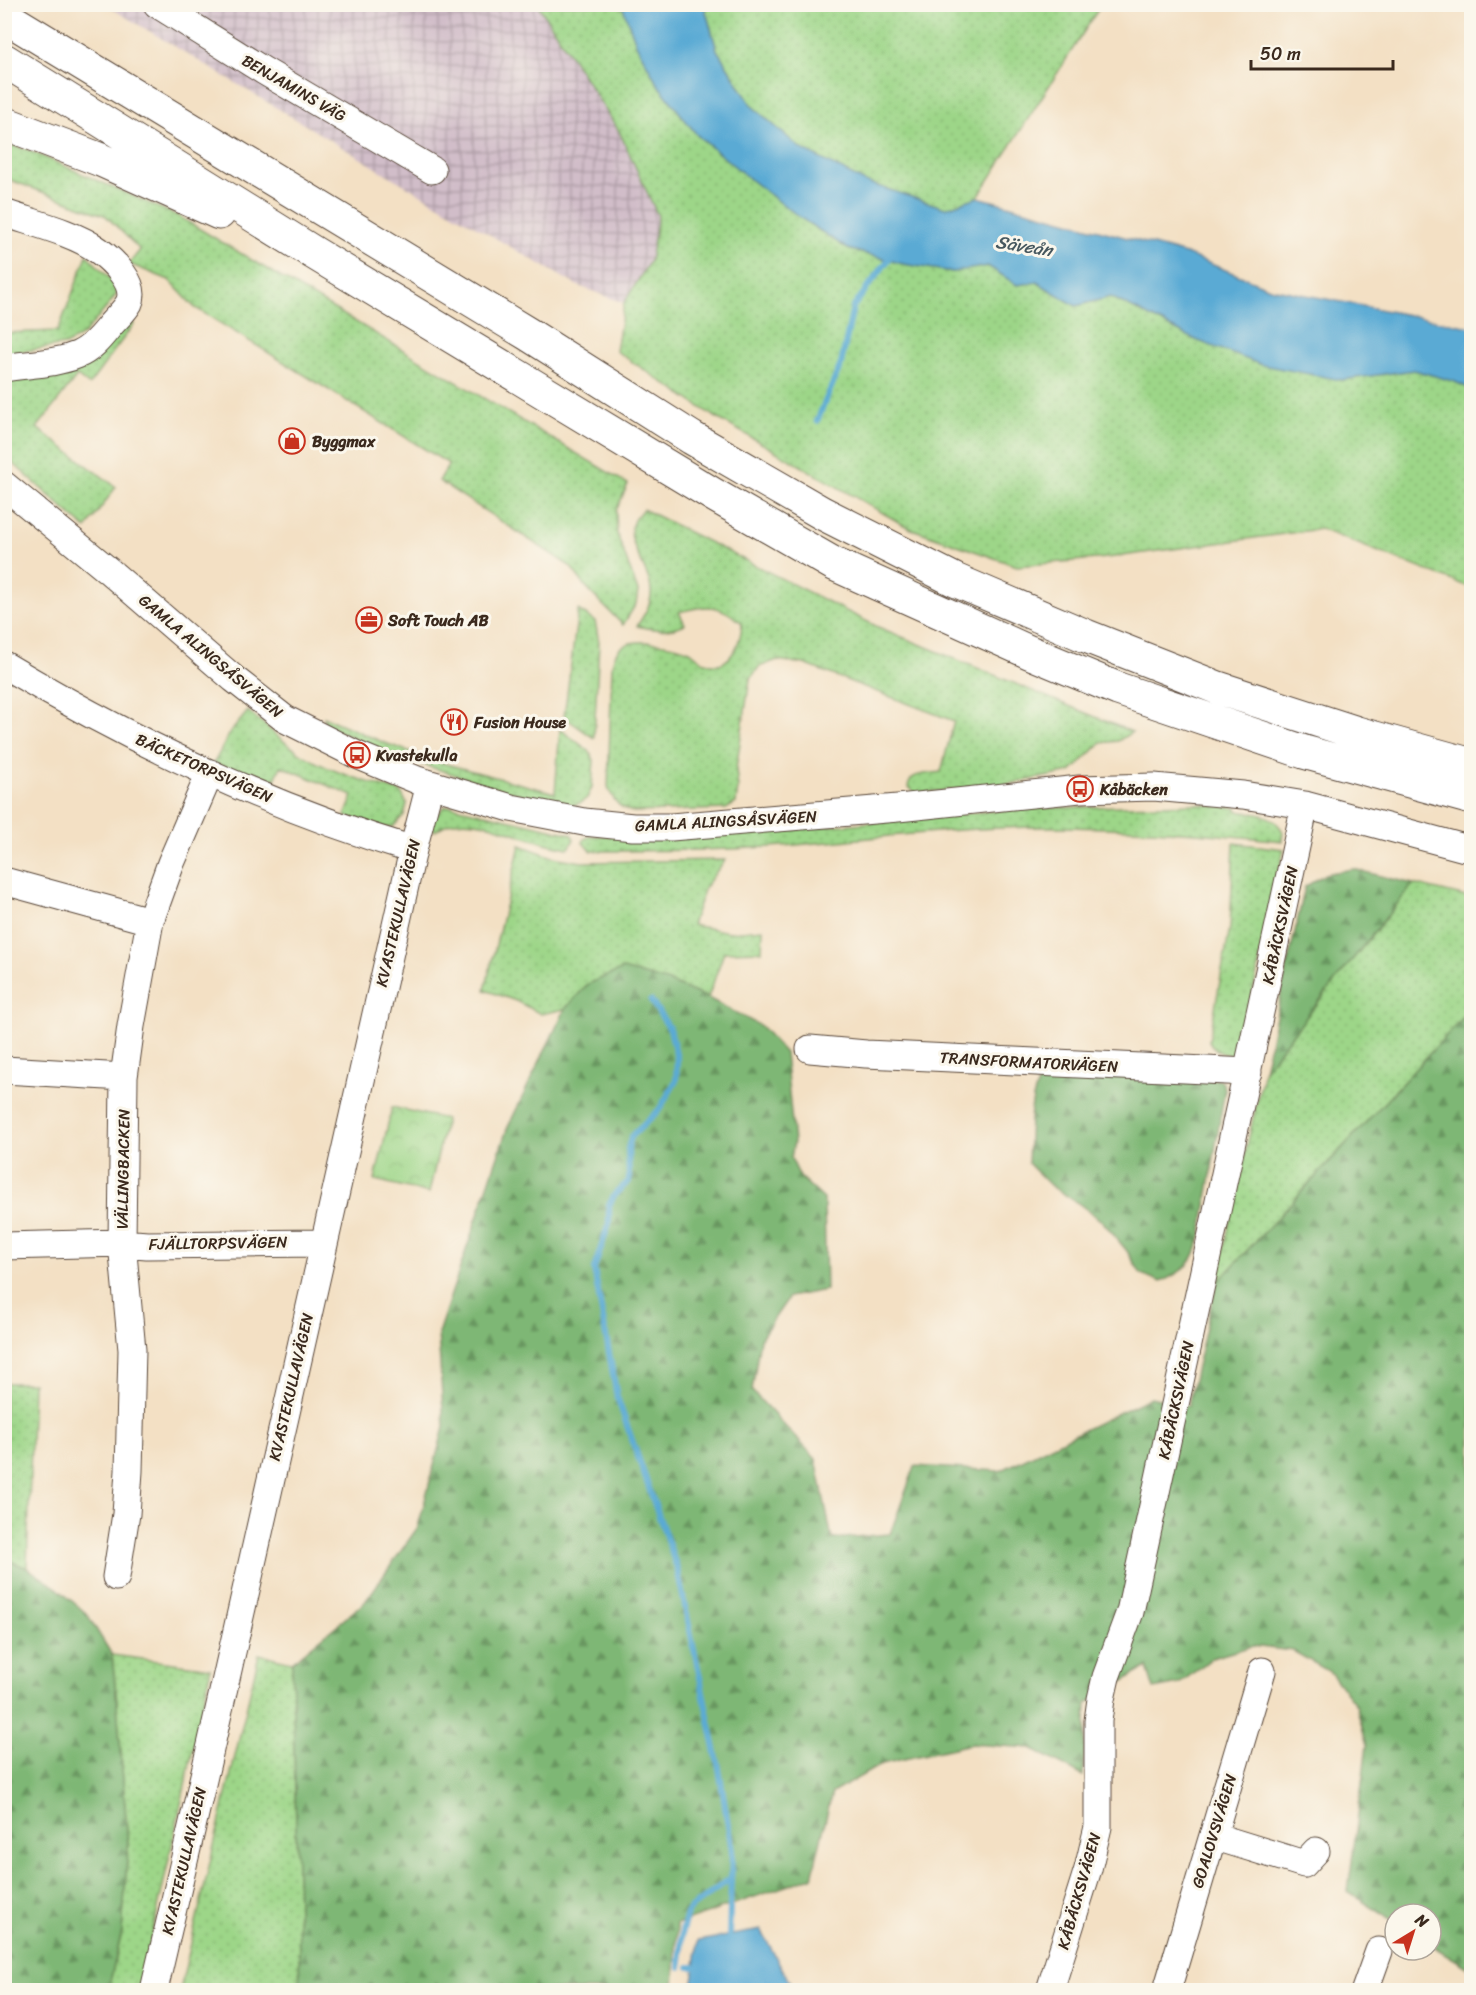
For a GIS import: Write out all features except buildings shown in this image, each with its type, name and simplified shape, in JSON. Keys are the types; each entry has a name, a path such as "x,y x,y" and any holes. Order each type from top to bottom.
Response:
{"highway":[{"path":"4,16 528,334 692,438 842,523 955,580 1086,636 1218,688 1472,765"},
{"path":"4,60 314,253 714,495 834,564 1029,652 1118,689 1304,752 1472,798"},
{"path":"4,123 101,160 188,200 314,253"},
{"path":"692,438 875,524 954,558 998,573"}],"street":[{"name":"BENJAMINS VÄG","path":"157,4 264,71 432,170"},
{"path":"4,213 86,242 100,251 126,280 131,290 129,302 100,337 85,351 68,358 4,368"},
{"name":"GAMLA ALINGSÅSVÄGEN","path":"4,485 109,571 234,679 285,718 357,755 430,784 511,808 584,822 633,827 671,827 1080,789 1154,787 1244,795 1305,805 1472,850"},
{"name":"BÄCKETORPSVÄGEN","path":"4,665 130,735 210,773 321,819 412,850"},
{"name":"VÄLLINGBACKEN","path":"116,1577 126,1514 132,1350 122,1243 124,1077 150,921 171,863 210,773"},
{"name":"KVASTEKULLAVÄGEN","path":"153,1990 209,1754 412,850 430,784"},
{"name":"KÅBÄCKSVÄGEN","path":"1050,1990 1088,1869 1098,1827 1098,1721 1101,1699 1106,1677 1130,1612 1305,805"},
{"path":"4,881 150,921"},
{"name":"TRANSFORMATORVÄGEN","path":"810,1049 866,1054 1248,1072"},
{"path":"4,1070 124,1077"},
{"name":"FJÄLLTORPSVÄGEN","path":"4,1246 122,1243 147,1245 323,1243"},
{"name":"GOALOVSVÄGEN","path":"1167,1990 1262,1671"},
{"path":"1213,1836 1304,1864 1316,1851"},
{"path":"1365,1990 1379,1952"}],"shaded area":[{"path":"106,5 538,5 619,131 658,216 650,261 624,303 576,285"}],"green space":[{"path":"538,5 622,5 637,46 659,86 697,135 802,219 848,249 903,264 952,272 988,266 1017,285 1037,282 1076,306 1111,297 1196,340 1341,380 1414,370 1453,381 1471,389 1471,588 1320,529 1107,558 1017,566 909,528 712,415 616,351 624,303 650,261 658,216 619,131"},
{"path":"704,5 1101,5 978,197 945,208 865,182 800,148 752,106 717,50"},
{"path":"4,143 28,150 178,216 628,484 616,511 617,534 638,591 636,604 623,625 590,592 570,566 439,481 449,464 194,307 169,280 129,264 140,250 106,216 5,178"},
{"path":"87,255 117,286 116,295 108,306 83,335 65,345 5,354 4,333 58,331"},
{"path":"129,321 134,324 89,385 77,376 37,428 116,487 86,529 5,456 4,380"},
{"path":"643,509 878,627 1132,732 1118,741 1101,743 1071,772 997,786 915,793 908,786 912,778 920,774 941,772 954,721 804,664 777,660 759,667 750,679 736,769 738,788 736,803 726,809 634,812 624,809 615,801 608,788 612,665 617,652 629,643 656,643 690,651 705,662 721,663 727,660 736,647 742,623 726,612 705,607 679,612 685,624 673,628 655,629 637,626 648,608 651,591 649,580 635,549 631,530 634,520"},
{"path":"578,610 595,621 599,642 594,738 564,717"},
{"path":"248,711 308,758 347,775 401,792 407,804 404,815 393,827 382,828 345,816 353,796 281,766 272,786 214,763 230,733"},
{"path":"324,717 385,743 446,764 555,793 560,729 589,751 594,760 592,787 587,798 570,806 511,792 388,754 324,724"},
{"path":"1194,804 1237,808 1237,811 1270,818 1283,832 1282,841 1092,827 1016,827 711,850 592,851 583,843 584,839 591,836 788,830 1016,809"},
{"path":"451,806 571,834 574,839 568,848 471,822 446,824 435,831 431,825 433,819 444,807"},
{"path":"1234,843 1284,849 1240,1051 1226,1054 1215,1049 1209,1041 1230,927"},
{"path":"520,845 553,857 582,862 725,860 705,887 692,925 729,932 763,929 762,951 724,952 708,998 669,982 588,984 565,1009 541,1014 516,1001 485,990"},
{"path":"1353,869 1413,884 1264,1070 1305,887 1325,874"},
{"path":"1413,884 1471,898 1471,1009 1216,1284 1264,1070"},
{"path":"623,969 669,982 708,998 761,1026 785,1053 794,1142 791,1158 800,1177 824,1199 826,1290 789,1297 760,1339 752,1391 816,1459 832,1539 890,1534 915,1466 1000,1471 1151,1397 1188,1406 1216,1284 1471,1009 1471,1966 1467,1967 1443,1952 1443,1902 1383,1902 1383,1914 1348,1892 1367,1745 1356,1705 1330,1672 1293,1651 1252,1646 1212,1658 1179,1684 1154,1689 1147,1667 1087,1703 1083,1776 1031,1748 971,1744 882,1764 832,1793 812,1877 677,1924 674,1990 300,1990 292,1662 365,1602 418,1527 444,1427 438,1333 507,1129 565,1009 588,984"},
{"path":"1043,1074 1221,1080 1225,1088 1201,1236 1192,1260 1183,1269 1161,1282 1141,1274 1127,1251 1103,1222 1051,1186 1028,1163 1032,1105"},
{"path":"392,1107 446,1119 429,1193 375,1180"},
{"path":"4,1383 33,1383 27,1568 5,1559"},
{"path":"5,1559 27,1568 57,1588 87,1614 112,1655 128,1845 122,1932 108,1990 5,1990"},
{"path":"259,1654 292,1662 300,1990 180,1990"},
{"path":"112,1655 211,1668 140,1990 108,1990 122,1932 128,1845"}],"water":[{"name":"Säveån","path":"622,5 704,5 717,50 752,106 800,148 865,182 945,208 978,197 1186,254 1270,288 1471,327 1471,389 1453,381 1414,370 1341,380 1262,365 1196,340 1111,297 1076,306 1037,282 1017,285 988,266 953,272 903,264 848,249 802,219 697,135 659,86 637,46"},
{"path":"761,1930 794,1990 692,1990 698,1941"}],"waterway":[{"path":"817,421 841,364 853,307 892,255"},
{"path":"651,1001 670,1029 677,1059 676,1081 659,1110 631,1137 628,1148 629,1181 615,1194 609,1205 609,1223 594,1269 617,1397 677,1568 719,1768 732,1851 729,1936"},
{"path":"680,1967 682,1931 688,1910 731,1878"},
{"path":"689,1967 695,1967"}],"place":[{"name":"Byggmax","path":"292,441"},
{"name":"Soft Touch AB","path":"369,620"},
{"name":"Fusion House","path":"454,722"},
{"name":"Kvastekulla","path":"357,755"},
{"name":"Kåbäcken","path":"1080,789"}]}
